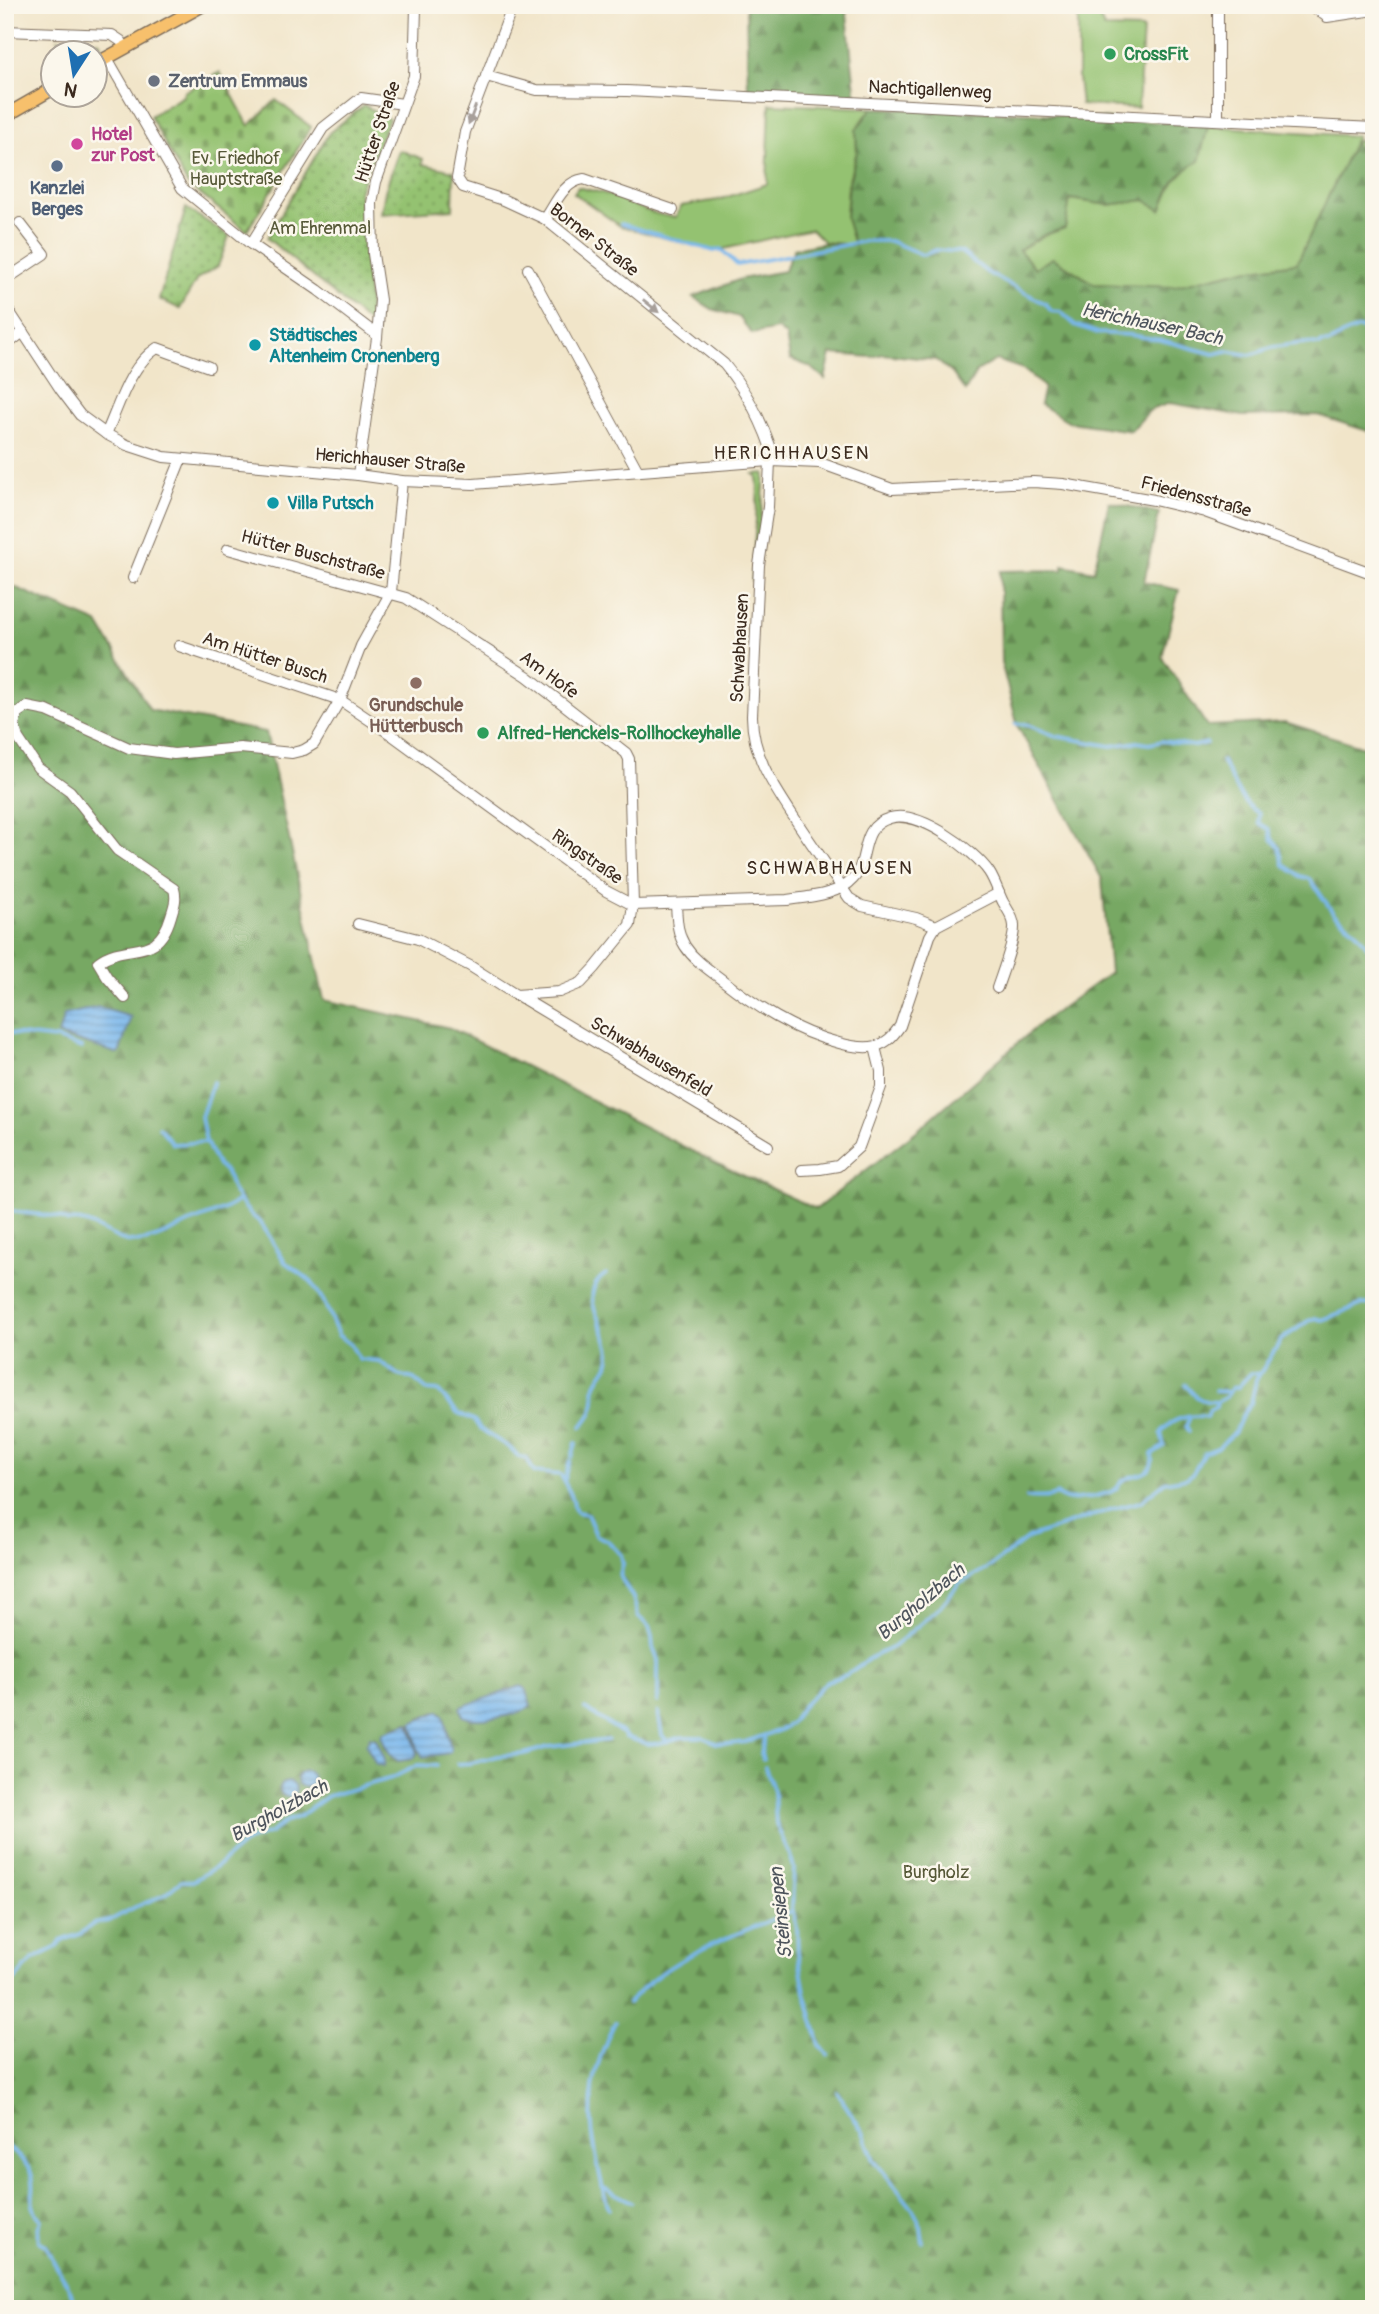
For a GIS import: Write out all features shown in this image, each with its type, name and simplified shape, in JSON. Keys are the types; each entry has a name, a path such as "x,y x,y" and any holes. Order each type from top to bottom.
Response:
{"main road":[{"path":"108,57 203,5"},
{"path":"5,116 38,97"}],"street":[{"path":"491,5 512,7"},
{"path":"1217,5 1218,120"},
{"path":"1315,5 1327,16 1374,10"},
{"name":"Borner Straße","path":"512,7 465,132 457,178 463,187 504,200 545,219 724,364 741,384 757,411 773,461"},
{"name":"Hütter Straße","path":"358,474 380,300 373,254 372,203 376,183 414,76 416,8"},
{"path":"5,31 112,35 117,37 125,48"},
{"path":"108,60 182,188 251,244 377,335"},
{"name":"Nachtigallenweg","path":"486,76 537,90 627,91 1374,128"},
{"path":"251,244 323,128 360,98 403,104"},
{"path":"545,219 566,187 571,182 584,179 673,210"},
{"path":"5,280 44,254 20,223"},
{"path":"528,269 638,471"},
{"name":"Herichhauser Straße","path":"5,305 80,415 106,434 143,452 181,459 358,474 402,481 472,484 773,461"},
{"path":"5,346 23,332"},
{"path":"106,434 145,355 156,348 209,367"},
{"path":"133,578 181,459"},
{"name":"Friedensstraße","path":"773,461 820,463 892,489 1004,483 1063,484 1154,499 1205,512 1374,574"},
{"name":"Schwabhausen","path":"773,461 760,565 752,732 760,761 774,787 849,898 862,906 916,918 936,926"},
{"name":"Hütter Buschstraße","path":"125,998 98,962 120,951 141,950 158,940 167,929 176,898 174,889 117,850 70,791 38,768 18,738 14,724 18,713 27,707 47,711 129,748 174,754 240,748 292,752 304,750 314,744 340,699 361,646 391,592 402,481"},
{"name":"Hütter Buschstraße","path":"228,549 391,592"},
{"name":"Am Hofe","path":"391,592 406,598 527,676 626,753 629,759 633,905"},
{"name":"Am Hütter Busch","path":"179,646 340,699"},
{"name":"Ringstraße","path":"340,699 606,891 633,905 787,900 842,887"},
{"path":"842,887 854,878 873,828 890,817 902,816 958,841 990,874 1014,923 997,988"},
{"path":"676,905 677,930 686,947 698,961 753,1004 779,1020 827,1040 850,1046 875,1046 891,1039 900,1026 930,936 936,926 999,893"},
{"path":"516,995 559,992 581,983 630,925 633,905"},
{"name":"Schwabhausenfeld","path":"358,924 418,939 470,966 768,1146"},
{"path":"802,1170 838,1166 859,1147 881,1087 881,1071 875,1046"}],"green space":[{"path":"746,5 846,5 856,99 748,92"},
{"name":"CrossFit","path":"1078,5 1094,5 1104,28 1143,29 1138,108 1081,105 1078,78"},
{"name":"Ev. Friedhof Hauptstraße","path":"220,72 249,126 276,100 311,127 247,231 187,184 150,116 183,96 184,92"},
{"path":"770,104 872,108 856,129 857,151 848,183 846,218 854,245 824,242 811,229 715,251 620,226 574,193 578,187 606,194 658,214 676,217 681,206 718,200 767,184"},
{"name":"Am Ehrenmal","path":"364,105 389,119 359,191 371,325 267,238 329,133"},
{"path":"872,108 1028,113 1208,126 1199,161 1174,181 1161,210 1145,200 1108,205 1070,199 1065,228 1044,235 1019,250 1035,268 1053,258 1094,284 1172,287 1238,271 1297,263 1354,142 1374,169 1374,433 1317,415 1243,416 1170,403 1150,410 1131,431 1070,422 1040,404 1044,387 1023,369 996,360 977,371 965,391 952,373 936,360 883,354 872,357 831,354 825,379 811,367 790,359 786,336 778,329 752,334 739,317 712,309 693,297 741,279 784,271 794,249 824,243 854,245 846,218 849,183 857,152 856,130"},
{"path":"1208,126 1357,136 1355,142 1374,137 1374,169 1354,142 1297,263 1237,271 1172,287 1095,284 1053,258 1035,268 1019,250 1045,235 1065,228 1069,199 1109,205 1145,200 1161,210 1175,181 1184,170 1199,160"},
{"path":"399,150 423,159 422,164 454,171 453,209 381,214 385,191"},
{"path":"186,208 229,236 218,266 197,279 180,309 159,299"},
{"path":"765,473 756,580 752,580 758,489 757,477 754,474"},
{"name":"Burgholz","path":"1109,502 1159,513 1144,582 1179,590 1162,657 1207,726 1285,722 1374,750 1374,2309 5,2309 5,583 98,623 150,710 266,732 324,1000 450,1028 714,1162 816,1209 919,1129 1042,1022 1110,973 1102,879 1018,727 1001,662 1000,571 1063,570 1063,565 1094,571","holes":["439,1711 443,1714 448,1735 420,1718","407,1723 411,1725 417,1754 412,1759 398,1761 385,1747 382,1733"]}],"water":[{"path":"98,1007 131,1017 119,1054 58,1035 64,1015"},
{"path":"521,1686 525,1688 531,1706 525,1710 488,1719 463,1716 460,1707"},
{"path":"439,1711 444,1716 451,1750 449,1753 423,1757 418,1749 412,1723"},
{"path":"409,1723 417,1754 412,1759 398,1761 390,1754 381,1736 384,1732"},
{"path":"370,1737 376,1739 385,1759 384,1766 376,1764 366,1745"},
{"path":"302,1771 308,1771 313,1779 311,1785 302,1787 297,1782 297,1776"},
{"path":"288,1781 294,1783 294,1795 288,1797 282,1795 280,1789 282,1783"}],"waterway":[{"name":"Herichhauser Bach","path":"621,224 714,251 721,249 737,265 866,241 890,241 923,255 936,250 961,252 988,273 1046,304 1051,311 1061,312 1075,325 1098,333 1161,340 1214,354 1227,351 1250,355 1274,347 1303,343 1320,345 1330,343 1359,328 1374,332"},
{"path":"1015,724 1026,724 1056,736 1111,746 1163,741 1194,746 1207,743"},
{"path":"1222,761 1242,798 1259,813 1259,823 1269,829 1272,839 1279,847 1284,865 1310,879 1334,914 1354,929 1374,955"},
{"path":"5,1033 56,1039 82,1048"},
{"path":"206,1142 201,1117 213,1082"},
{"path":"159,1127 173,1144 206,1142 218,1166 229,1178 239,1200 261,1223 285,1262 311,1281 324,1302 338,1335 351,1345 359,1359 379,1361 398,1375 414,1379 427,1390 438,1391 458,1413 474,1420 480,1429 519,1457 527,1459 534,1472 561,1475 574,1508 577,1512 587,1514 596,1535 608,1541 621,1555 623,1564 620,1576 633,1598 638,1616 649,1627 658,1660 658,1702"},
{"path":"5,1209 55,1217 68,1222 83,1222 119,1239 134,1242 159,1237 239,1200"},
{"path":"581,1427 593,1410 594,1388 610,1358 608,1343 593,1301 597,1282 606,1274"},
{"name":"Burgholzbach","path":"585,1709 625,1737 648,1744 683,1737 702,1737 716,1743 730,1744 745,1742 780,1730 791,1723 827,1681 846,1675 870,1658 893,1647 940,1607 959,1584 991,1566 1028,1538 1140,1502 1165,1482 1187,1478 1193,1473 1204,1453 1219,1447 1235,1432 1251,1403 1256,1380 1281,1340 1315,1318 1322,1320 1363,1304 1374,1305"},
{"path":"1026,1498 1056,1494 1066,1499 1076,1499 1112,1491 1127,1478 1148,1471 1152,1454 1164,1446 1161,1433 1170,1424 1188,1417 1207,1417 1210,1410 1216,1407 1217,1402 1226,1397 1232,1388 1238,1387 1251,1373 1259,1374"},
{"path":"1185,1384 1198,1398 1217,1402"},
{"path":"1215,1391 1229,1392"},
{"path":"1189,1431 1186,1426 1190,1417"},
{"path":"572,1457 576,1443"},
{"path":"565,1479 570,1461"},
{"path":"658,1712 662,1735 668,1742"},
{"name":"Steinsiepen","path":"763,1760 761,1754 765,1735"},
{"name":"Burgholzbach","path":"457,1764 524,1754 548,1747 608,1740"},
{"name":"Burgholzbach","path":"5,1991 33,1959 57,1947 61,1941 80,1934 93,1924 109,1921 164,1895 181,1881 193,1881 220,1864 247,1841 270,1833 328,1796 392,1778 418,1765 437,1766"},
{"name":"Steinsiepen","path":"765,1767 774,1791 776,1824 794,1868 792,1908 805,1992 820,2045 828,2055"},
{"path":"628,2003 664,1971 684,1959 726,1938 792,1911"},
{"path":"609,2208 602,2186 591,2116 593,2084 601,2054 615,2022"},
{"name":"Steinsiepen","path":"837,2092 863,2132 874,2160 913,2209 921,2226 923,2242"},
{"path":"5,2144 31,2173 34,2185 33,2206 41,2220 38,2228 39,2241 46,2245 73,2301 85,2309"},
{"path":"602,2187 632,2202"}],"place":[{"name":"CrossFit","path":"1110,54"},
{"name":"Zentrum Emmaus","path":"154,81"},
{"name":"Hotel zur Post","path":"77,144"},
{"name":"Kanzlei Berges","path":"57,166"},
{"name":"Städtisches Altenheim Cronenberg","path":"255,345"},
{"name":"Villa Putsch","path":"273,503"},
{"name":"Grundschule Hütterbusch","path":"416,683"},
{"name":"Alfred-Henckels-Rollhockeyhalle","path":"483,733"}],"district":[{"name":"HERICHHAUSEN","path":"792,453"},
{"name":"SCHWABHAUSEN","path":"830,868"}]}
